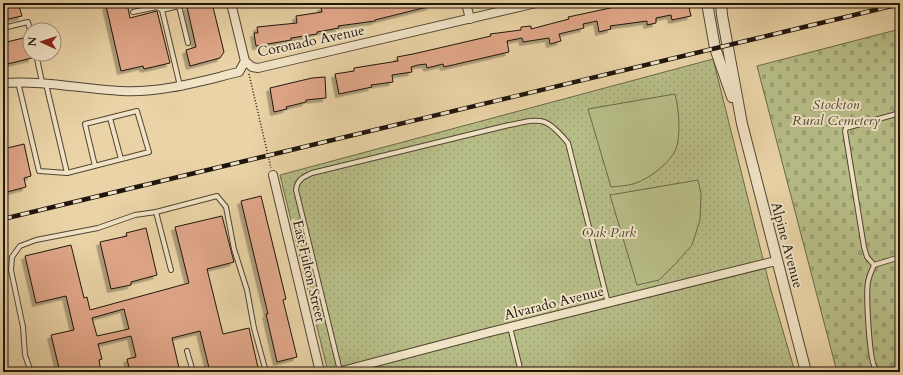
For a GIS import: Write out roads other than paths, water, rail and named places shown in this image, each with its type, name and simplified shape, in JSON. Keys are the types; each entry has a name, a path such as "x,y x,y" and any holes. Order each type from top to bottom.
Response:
{"street":[{"path":"231,3 245,61"},
{"path":"466,3 470,19"},
{"name":"Coronado Avenue","path":"3,83 44,83 122,91 148,90 180,86 239,72 245,61 252,67 258,68 536,3"},
{"name":"Alpine Avenue","path":"707,3 715,48 742,124"},
{"name":"Alpine Avenue","path":"721,3 742,124 776,261 806,372"},
{"name":"East Fulton Street","path":"273,175 320,372"},
{"name":"Alvarado Avenue","path":"339,372 510,327 776,261"}],"lane":[{"path":"133,12 157,7 162,10 190,3"},
{"path":"179,6 188,43"},
{"path":"162,10 180,86"},
{"path":"3,28 22,23"},
{"path":"38,62 67,173"},
{"path":"18,82 39,171 67,173 149,152 137,111 85,124 94,166"},
{"path":"874,264 867,257 864,247 845,131 846,128 900,114"},
{"path":"110,118 121,159"},
{"path":"339,372 296,190 296,184 300,179 312,173 508,125 539,120 549,124 557,130 568,143 608,303"},
{"path":"31,372 25,355 23,327 11,270 12,257 20,246 36,240 98,228 135,216 217,196 226,207 234,249 247,290 254,328 266,372"},
{"path":"156,212 171,270"},
{"path":"874,264 900,257"},
{"path":"874,264 868,282 867,311 874,368 886,372 900,368"},
{"path":"510,327 522,372"},
{"path":"187,351 193,372"}],"railway":[{"path":"3,219 900,4"}],"park label":[{"name":"Stockton Rural Cemetery","path":"836,112"},
{"name":"Oak Park","path":"609,232"}]}
